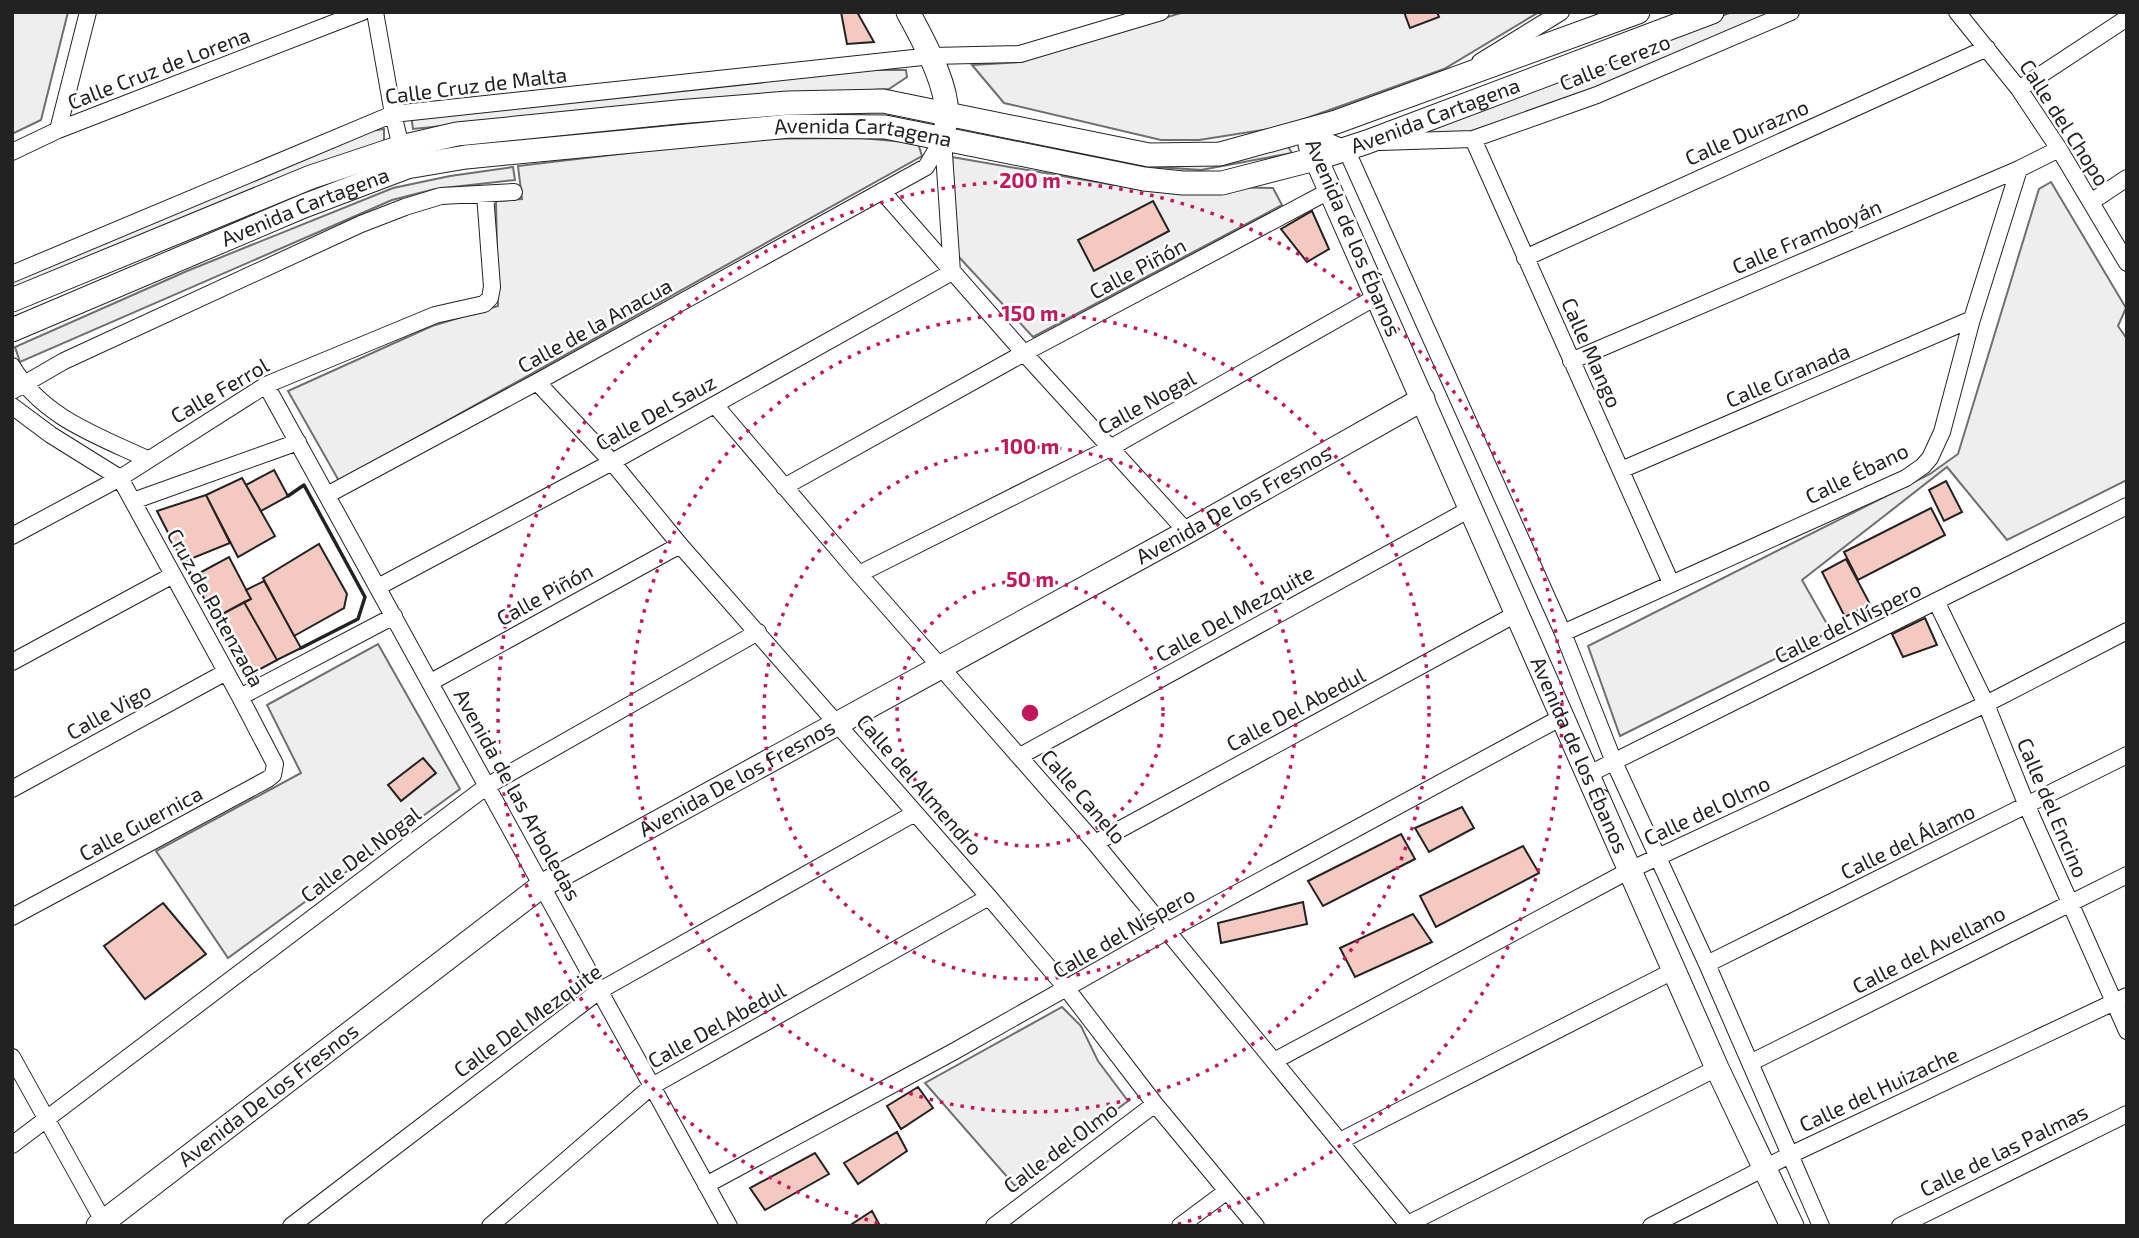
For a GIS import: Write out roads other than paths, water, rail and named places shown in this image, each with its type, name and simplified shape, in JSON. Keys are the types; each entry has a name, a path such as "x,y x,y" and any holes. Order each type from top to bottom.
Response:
{"street":[{"path":"58,130 88,12"},
{"name":"Calle Cruz de Lorena","path":"12,152 58,130 362,12"},
{"path":"375,12 393,114 404,157"},
{"path":"908,12 932,56 948,112 943,139 952,272"},
{"name":"Calle Cruz de Malta","path":"12,274 393,114 932,56 1020,54 1161,12"},
{"path":"1447,82 1562,12"},
{"name":"Avenida Cartagena","path":"12,330 304,206 457,134 788,103 883,101 948,112 1149,155 1220,154 1306,132 1639,12"},
{"name":"Avenida Cartagena","path":"12,300 311,177 404,157 466,157 790,126 885,127 1144,179 1222,183 1357,146 1712,12"},
{"name":"Calle Cerezo","path":"1357,146 1473,139 1597,95 1791,12"},
{"name":"Calle del Chopo","path":"1957,12 2020,89 2127,263"},
{"path":"2020,89 2127,18"},
{"name":"Calle Durazno","path":"1525,258 1987,48"},
{"name":"Avenida de los Ébanos","path":"1306,132 1357,146 1563,633 1614,762 1707,964 1821,1226"},
{"name":"Avenida de los Ébanos","path":"1306,132 1329,191 1717,1068 1792,1226"},
{"name":"Calle de la Anacua","path":"327,495 926,166 943,139"},
{"name":"Calle Mango","path":"1473,139 1671,583"},
{"name":"Calle Framboyán","path":"1571,361 2019,169 2059,149"},
{"name":"Calle Ébano","path":"1563,633 1906,478 1923,466 1930,458 1942,432 1972,319 2019,169"},
{"path":"2091,202 2127,178"},
{"path":"882,191 1024,353 1187,532"},
{"name":"Calle Piñón","path":"784,487 1024,353 1329,191"},
{"path":"17,388 64,361 361,224 441,197 514,192"},
{"name":"Calle Ferrol","path":"12,536 120,478 266,385 435,315 484,304 490,298 492,288 485,194"},
{"name":"Calle Del Sauz","path":"378,587 612,462 952,272"},
{"name":"Calle Nogal","path":"859,574 1110,448 1376,297"},
{"name":"Calle Granada","path":"1621,471 1972,319"},
{"path":"12,366 17,388 77,426 147,459"},
{"name":"Calle del Almendro","path":"537,382 612,462 680,545 989,897 1067,989 1154,1104 1256,1226"},
{"name":"Avenida de las Arboledas","path":"266,385 729,1226"},
{"name":"Avenida De los Fresnos","path":"103,1224 543,885 1187,532 1423,399"},
{"name":"Calle Canelo","path":"715,405 859,574 1096,843 1409,1225"},
{"path":"12,406 51,435 120,478"},
{"path":"133,500 298,442"},
{"name":"Cruz de Potenzada","path":"120,478 273,757"},
{"name":"Calle del Níspero","path":"1587,775 1937,603 2127,506"},
{"name":"Calle Del Mezquite","path":"1020,756 1470,509"},
{"name":"Calle Piñón","path":"430,682 680,545"},
{"path":"12,662 173,575"},
{"name":"Calle del Encino","path":"1937,603 1986,704 2070,903 2120,1000 2127,1031"},
{"name":"Calle Del Abedul","path":"1096,843 1516,614"},
{"path":"240,697 394,616"},
{"name":"Calle del Olmo","path":"1274,1061 1630,870 1986,704 2127,631"},
{"name":"Calle Del Nogal","path":"12,1145 487,786 758,632"},
{"name":"Calle Vigo","path":"12,789 226,672"},
{"name":"Calle del Níspero","path":"706,1185 1562,717"},
{"name":"Calle del Álamo","path":"1707,964 2127,755"},
{"name":"Calle Guernica","path":"12,917 268,779 274,769 273,757"},
{"name":"Calle Del Mezquite","path":"291,1226 599,991 915,813"},
{"name":"Calle del Avellano","path":"1750,1063 2127,875"},
{"name":"Calle Del Abedul","path":"490,1226 652,1086 989,897"},
{"path":"1340,1141 1675,970"},
{"name":"Calle del Huizache","path":"1651,1226 1790,1155 2120,1000"},
{"path":"12,1057 103,1224"},
{"path":"1409,1225 1717,1068"},
{"name":"Calle del Olmo","path":"994,1226 1154,1104"},
{"name":"Calle de las Palmas","path":"1900,1226 2127,1114"},
{"path":"1180,1226 1227,1191"}]}
